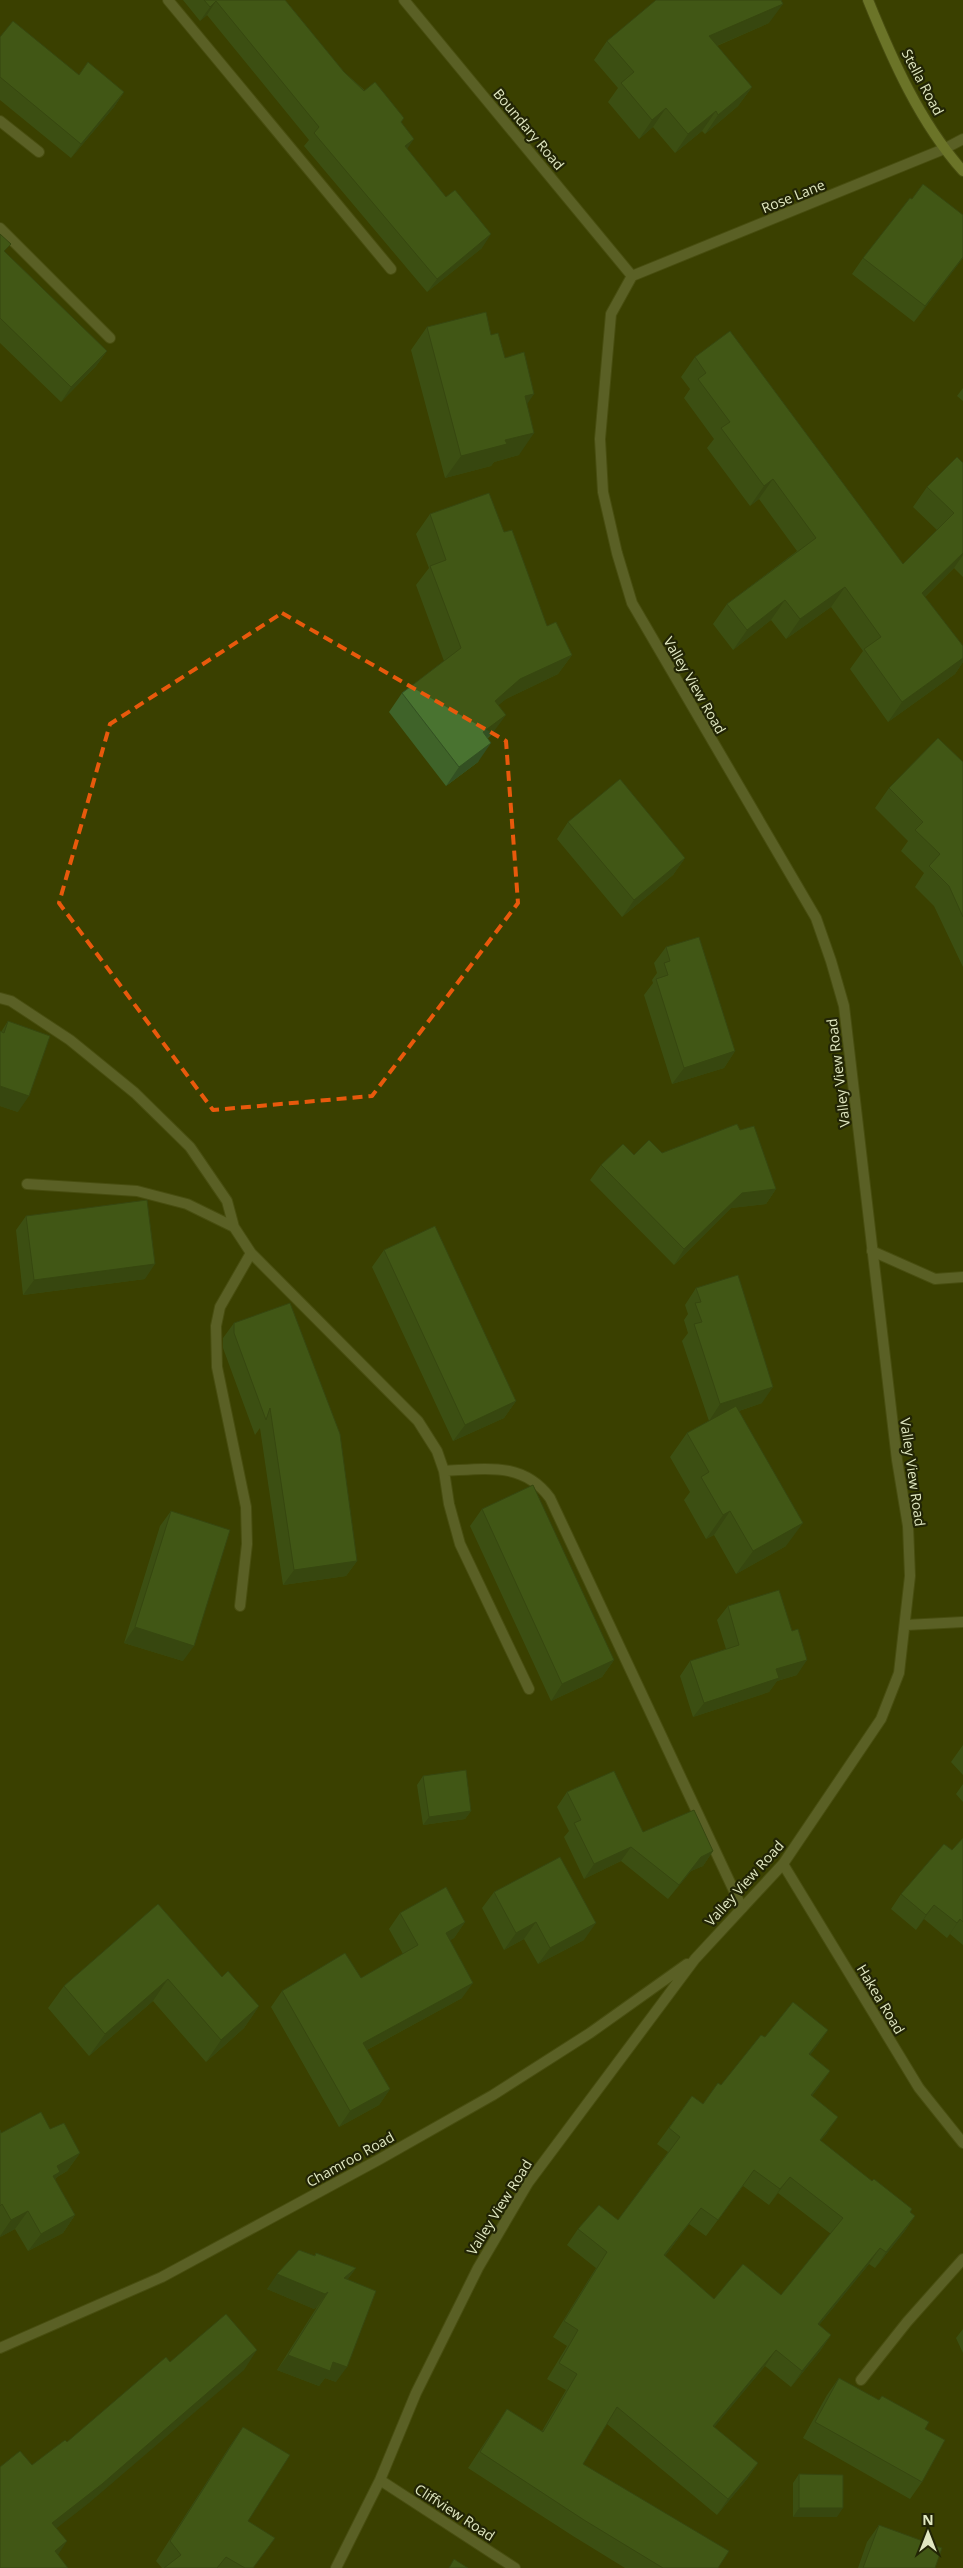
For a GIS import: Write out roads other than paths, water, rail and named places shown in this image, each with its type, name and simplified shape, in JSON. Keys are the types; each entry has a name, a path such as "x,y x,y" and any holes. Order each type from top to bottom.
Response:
{"main road":[{"name":"Stella Road","path":"868,0 907,85 944,149 963,171"}],"street":[{"path":"168,0 391,269"},
{"name":"Boundary Road","path":"404,0 632,276"},
{"path":"0,121 39,152"},
{"name":"Rose Lane","path":"632,276 944,149 963,139"},
{"path":"0,228 110,338"},
{"name":"Valley View Road","path":"336,2568 380,2480 416,2393 478,2268 528,2183 695,1959 783,1864 881,1719 899,1673 906,1625 910,1576 908,1526 897,1460 844,1006 819,926 632,604 617,553 603,492 600,438 611,314 632,276"},
{"path":"0,998 11,1002 70,1040 135,1093 190,1147 227,1201 234,1227 251,1253 418,1422 437,1451 444,1471 449,1504 460,1544 529,1688"},
{"path":"27,1184 137,1191 187,1204 234,1227"},
{"path":"872,1250 911,1270 935,1278 963,1277"},
{"path":"240,1606 247,1544 246,1507 217,1367 215,1336 220,1307 251,1253"},
{"path":"444,1471 492,1468 513,1471 536,1482 550,1498 742,1908"},
{"path":"906,1625 963,1622"},
{"name":"Hakea Road","path":"783,1864 919,2088 963,2143"},
{"name":"Chamroo Road","path":"0,2348 162,2277 380,2159 493,2094 574,2043 695,1959"},
{"path":"861,2380 907,2322 963,2259"},
{"name":"Cliffview Road","path":"380,2480 515,2568"}]}
